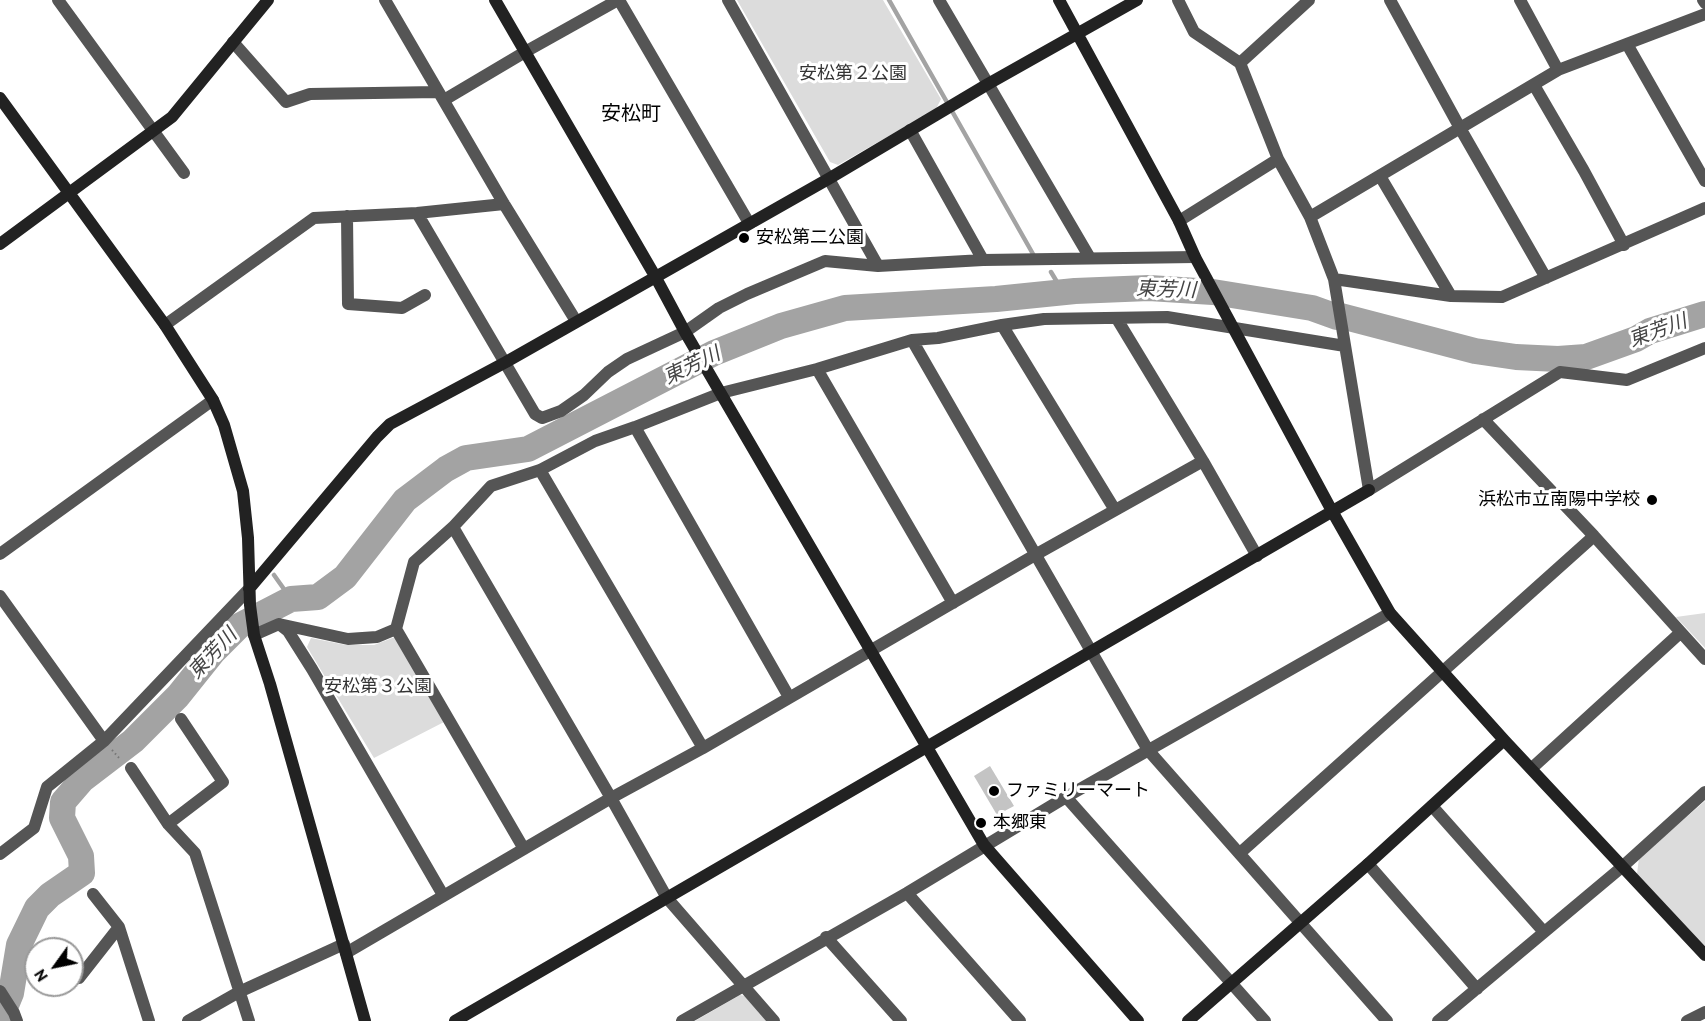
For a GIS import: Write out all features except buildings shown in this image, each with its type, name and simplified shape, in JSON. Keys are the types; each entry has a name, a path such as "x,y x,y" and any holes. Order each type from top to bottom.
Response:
{"street":[{"path":"58,0 184,173"},
{"path":"0,243 172,117 186,103 268,0"},
{"path":"385,0 504,204 576,321"},
{"path":"495,0 655,276 692,345 984,845 1138,1021"},
{"path":"233,42 286,102 310,93 441,96 619,0 749,223"},
{"path":"728,0 878,266"},
{"path":"939,0 1090,258"},
{"path":"1059,0 1179,221 1195,257 1332,512 1390,613 1504,740 1705,955"},
{"path":"0,854 34,828 47,787 108,745 249,589 390,424 506,362 1137,0"},
{"path":"1178,0 1194,32 1240,63 1278,159 1310,217 1334,279 1369,490"},
{"path":"1240,63 1309,0"},
{"path":"1390,0 1546,278"},
{"path":"1520,0 1558,70"},
{"path":"1310,217 1558,70 1705,14"},
{"path":"1627,44 1705,181"},
{"path":"1534,85 1624,245"},
{"path":"0,98 165,325 213,400 224,425 243,491 248,538 250,605 254,632 365,1021"},
{"path":"910,130 983,261"},
{"path":"1179,221 1278,159"},
{"path":"1380,176 1451,296"},
{"path":"165,325 314,218 417,213 504,204"},
{"path":"1334,279 1451,296 1502,297 1705,208"},
{"path":"417,213 535,414 542,418 561,411 627,359 685,332 719,308 825,261 878,266 983,261 1195,257"},
{"path":"347,216 348,304 402,308 425,295"},
{"path":"524,849 396,629 414,562 453,527 491,486 540,470 595,441 635,428 719,391 817,369 912,340 938,338 1002,325 1044,319 1167,317 1345,346"},
{"path":"1117,319 1203,461 1257,556"},
{"path":"1002,325 1115,510"},
{"path":"912,340 1148,750 1387,1021"},
{"path":"455,1021 1332,512 1560,372 1627,380 1705,348"},
{"path":"817,369 953,603"},
{"path":"0,554 213,400"},
{"path":"1483,419 1594,536 1705,659"},
{"path":"635,428 789,697"},
{"path":"188,1021 239,992 345,948 443,895 1203,461"},
{"path":"540,470 703,748"},
{"path":"453,527 667,898 774,1021"},
{"path":"1240,853 1594,536"},
{"path":"0,596 108,745"},
{"path":"682,1021 826,937 907,893 1066,797 1390,613"},
{"path":"254,632 279,624 348,639 377,637 396,629"},
{"path":"279,624 288,631 312,669 443,895"},
{"path":"1532,768 1680,633"},
{"path":"168,824 223,782 181,719"},
{"path":"1188,1021 1368,864 1504,740"},
{"path":"128,767 168,824 195,853 249,1021"},
{"path":"1438,1021 1622,867 1705,792"},
{"path":"1066,797 1265,1021"},
{"path":"1432,806 1544,933"},
{"path":"1368,864 1477,989"},
{"path":"907,893 1020,1021"},
{"path":"93,894 119,927 149,1021"},
{"path":"84,972 119,927"},
{"path":"826,937 901,1021"},
{"path":"0,991 16,1017"},
{"path":"1687,1021 1705,1012"}],"path":[{"path":"108,745 128,767"}],"green space":[{"name":"安松第２公園","path":"737,0 883,0 941,99 936,109 838,165 830,162"},
{"path":"1705,613 1705,648 1676,617"},
{"name":"安松第３公園","path":"395,637 444,722 374,758 307,647 311,638 346,645 374,645"},
{"path":"1705,801 1705,947 1637,874 1639,858"},
{"path":"740,995 750,997 769,1021 695,1021"}],"waterway":[{"path":"889,0 1033,254"},
{"path":"1051,272 1063,292"},
{"name":"東芳川","path":"0,1020 11,993 19,945 37,908 50,895 82,873 81,856 62,818 63,802 82,780 133,741 178,696 214,651 239,626 291,599 318,597 345,577 405,500 446,469 466,458 528,449 714,353 781,326 845,308 996,299 1075,291 1149,288 1213,292 1312,308 1337,317 1341,316 1475,351 1516,357 1558,359 1586,357 1636,339 1650,331 1705,314"},
{"path":"274,575 291,599"}],"place":[{"name":"安松第二公園","path":"744,238"},
{"name":"浜松市立南陽中学校","path":"1652,500"},
{"name":"ファミリーマート","path":"994,791"},
{"name":"本郷東","path":"981,823"}],"district":[{"name":"安松町","path":"631,114"}]}
